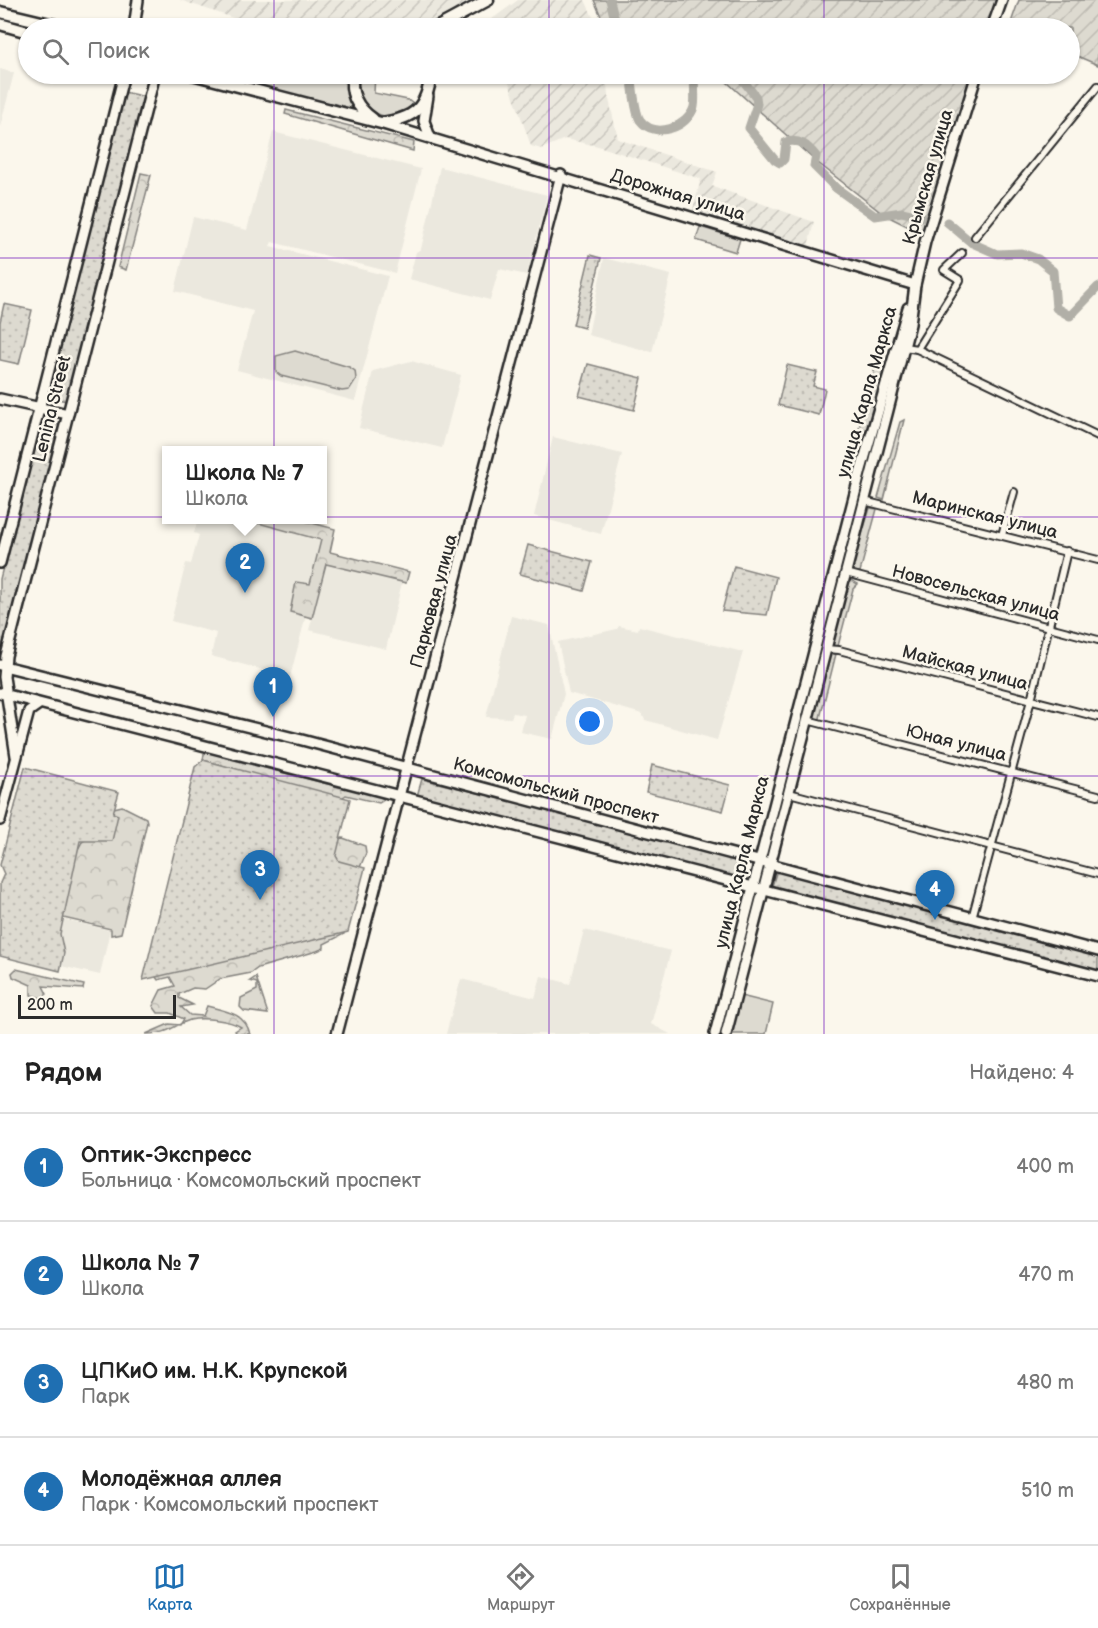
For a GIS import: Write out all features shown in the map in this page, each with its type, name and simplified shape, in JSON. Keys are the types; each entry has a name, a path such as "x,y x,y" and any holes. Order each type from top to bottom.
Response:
{"main road":[{"path":"135,18 138,0"},
{"path":"456,18 488,0"},
{"path":"996,18 1002,0"},
{"path":"464,18 472,10"},
{"path":"0,12 25,18"},
{"path":"0,24 18,29"},
{"name":"Lenina Street","path":"0,563 121,84"},
{"name":"Lenina Street","path":"16,756 2,681 3,665 152,84"},
{"name":"Дорожная улица","path":"231,84 378,122 561,176 914,288"},
{"path":"352,84 355,100 363,111 378,122 413,114 422,104 428,84"},
{"path":"429,84 423,122 430,137"},
{"name":"Крымская улица","path":"914,288 940,191 974,84"},
{"name":"Парковая улица","path":"338,1034 561,176"},
{"name":"улица Карла Маркса","path":"765,863 789,793 904,347 914,288"},
{"name":"улица Карла Маркса","path":"726,1034 845,530 914,288"},
{"path":"0,399 68,414"},
{"path":"845,530 856,534"},
{"name":"Комсомольский проспект","path":"3,665 302,740 1098,951"},
{"path":"4,694 1098,976"},
{"name":"Lenina Street","path":"0,820 29,711 39,704"},
{"name":"улица Карла Маркса","path":"715,1034 759,889"}],"street":[{"path":"975,237 1098,87"},
{"path":"917,349 960,280 944,270 962,253"},
{"path":"904,347 917,349 1098,436"},
{"path":"1002,535 1014,492"},
{"name":"Маринская улица","path":"864,501 1098,560"},
{"path":"972,918 1031,700 1067,551"},
{"name":"Новосельская улица","path":"846,573 1098,640"},
{"name":"Майская улица","path":"825,649 839,650 1098,717"},
{"name":"Юная улица","path":"807,720 1098,795"},
{"path":"789,793 1098,874"}],"shaded area":[{"path":"180,0 480,0 444,18 233,18"},
{"path":"518,0 585,0 593,18 493,18"},
{"path":"0,69 14,73 0,127"},
{"path":"509,84 607,84 618,139 717,172 712,186 814,222 807,250 692,213 701,179 598,146 565,139 541,149 531,146"},
{"path":"273,132 421,169 395,273 272,242 270,246 388,276 355,401 237,370 253,311 175,291 193,217 247,230"},
{"path":"440,167 547,195 527,275 499,269 490,300 409,279 416,252 421,249"},
{"path":"604,258 671,275 652,352 588,335"},
{"path":"411,361 461,375 442,448 359,428 373,371"},
{"path":"553,437 622,454 601,534 534,516"},
{"path":"197,524 299,524 328,531 290,677 211,656 216,633 171,621 186,563 191,564 199,535 194,533"},
{"path":"330,552 404,574 386,649 309,630"},
{"path":"511,616 549,625 564,694 552,739 521,732 525,715 513,713 511,718 486,717"},
{"path":"619,626 638,630 639,626 743,652 717,740 645,720 642,714 569,693 558,642 617,629"},
{"path":"62,919 110,930 100,975 61,966 64,953 60,934"},
{"path":"584,930 671,951 651,1024 670,1034 446,1034 461,979 535,998 541,976 570,984"}],"green space":[{"path":"594,0 996,0 991,18 602,18"},
{"path":"1019,0 1098,0 1098,65 1080,57 1080,18 1013,18"},
{"path":"249,84 348,84 348,95 355,110"},
{"path":"356,84 374,84 374,93 408,100 412,103 412,109 401,115 390,117 381,115 366,106"},
{"path":"729,84 972,84 927,236 883,214 813,159"},
{"path":"124,92 146,97 66,401 47,396"},
{"path":"286,110 414,142 413,151 285,114"},
{"path":"141,173 151,175 126,270 118,267"},
{"path":"700,227 740,239 736,252 696,240"},
{"path":"590,255 601,258 584,328 573,325"},
{"path":"4,304 32,310 19,364 0,360 0,322"},
{"path":"295,351 349,367 355,371 356,379 349,390 342,391 281,376 276,372 276,356"},
{"path":"877,360 887,363 860,465 850,462"},
{"path":"588,364 642,378 634,410 579,396"},
{"path":"787,365 817,372 813,386 825,389 819,415 778,405"},
{"path":"40,420 60,425 3,651 0,651 0,579"},
{"path":"904,420 884,500 878,498 900,422"},
{"path":"870,508 877,509 860,572 851,571"},
{"path":"262,524 316,524 335,529 330,552 409,572 406,583 326,564 312,618 290,612 296,582 310,584 321,540"},
{"path":"528,545 592,562 584,591 520,574"},
{"path":"734,566 776,577 767,615 722,611"},
{"path":"849,579 858,584 853,589 838,646 832,646"},
{"path":"831,652 836,654 819,722 811,720"},
{"path":"211,750 221,753 222,757 339,787 341,784 379,796 384,800 379,803 346,795 340,799 203,760 204,754"},
{"path":"203,760 350,799 336,856 339,861 365,868 348,932 143,980 195,767"},
{"path":"652,765 730,785 723,811 646,792"},
{"path":"25,767 119,792 113,813 118,815 112,841 80,841 60,934 64,953 60,971 0,956 0,883 4,874 0,865"},
{"path":"422,779 743,859 737,880 417,796"},
{"path":"122,806 146,818 147,822 121,933 111,935 111,929 59,917 76,853 82,842 90,838 114,808"},
{"path":"343,838 365,846 366,853 358,872 277,846"},
{"path":"777,870 1098,954 1098,971 772,886"},
{"path":"340,926 344,934 324,944 324,948 317,951 258,968 251,973 220,979 205,989 193,988 179,994 179,998 193,1005 181,1007 190,1015 203,1016 207,1006 228,1012 244,1021 250,1034 237,1034 235,1031 241,1027 216,1020 195,1019 181,1024 184,1019 170,1013 158,1013 153,1006 161,990 175,986 170,977 158,980 153,973"},
{"path":"16,969 84,985 83,989 43,986 47,994 41,998 31,995 31,985 13,977 12,973"},
{"path":"256,977 268,1014 244,1011 240,1007 241,998 257,990 257,983 250,981"},
{"path":"741,996 773,1004 766,1034 731,1034"},
{"path":"169,1024 178,1025 161,1033 146,1034"}],"waterway":[{"path":"610,0 614,18"},
{"path":"633,84 640,120 646,126 662,130 678,125 691,114 695,103 694,84"},
{"path":"746,84 756,97 757,104 749,128 775,160 780,163 784,159 786,142 799,142 816,156 814,166 836,188 875,216 902,212 923,217"},
{"path":"947,222 972,243 997,254 1021,253 1038,259 1053,271 1056,308 1070,316 1098,287"}],"place":[{"name":"Школа № 7","path":"245,593"},
{"name":"Оптик-Экспресс","path":"273,717"},
{"name":"ЦПКиО им. Н.К. Крупской","path":"260,900"},
{"name":"Молодёжная аллея","path":"935,920"}]}
